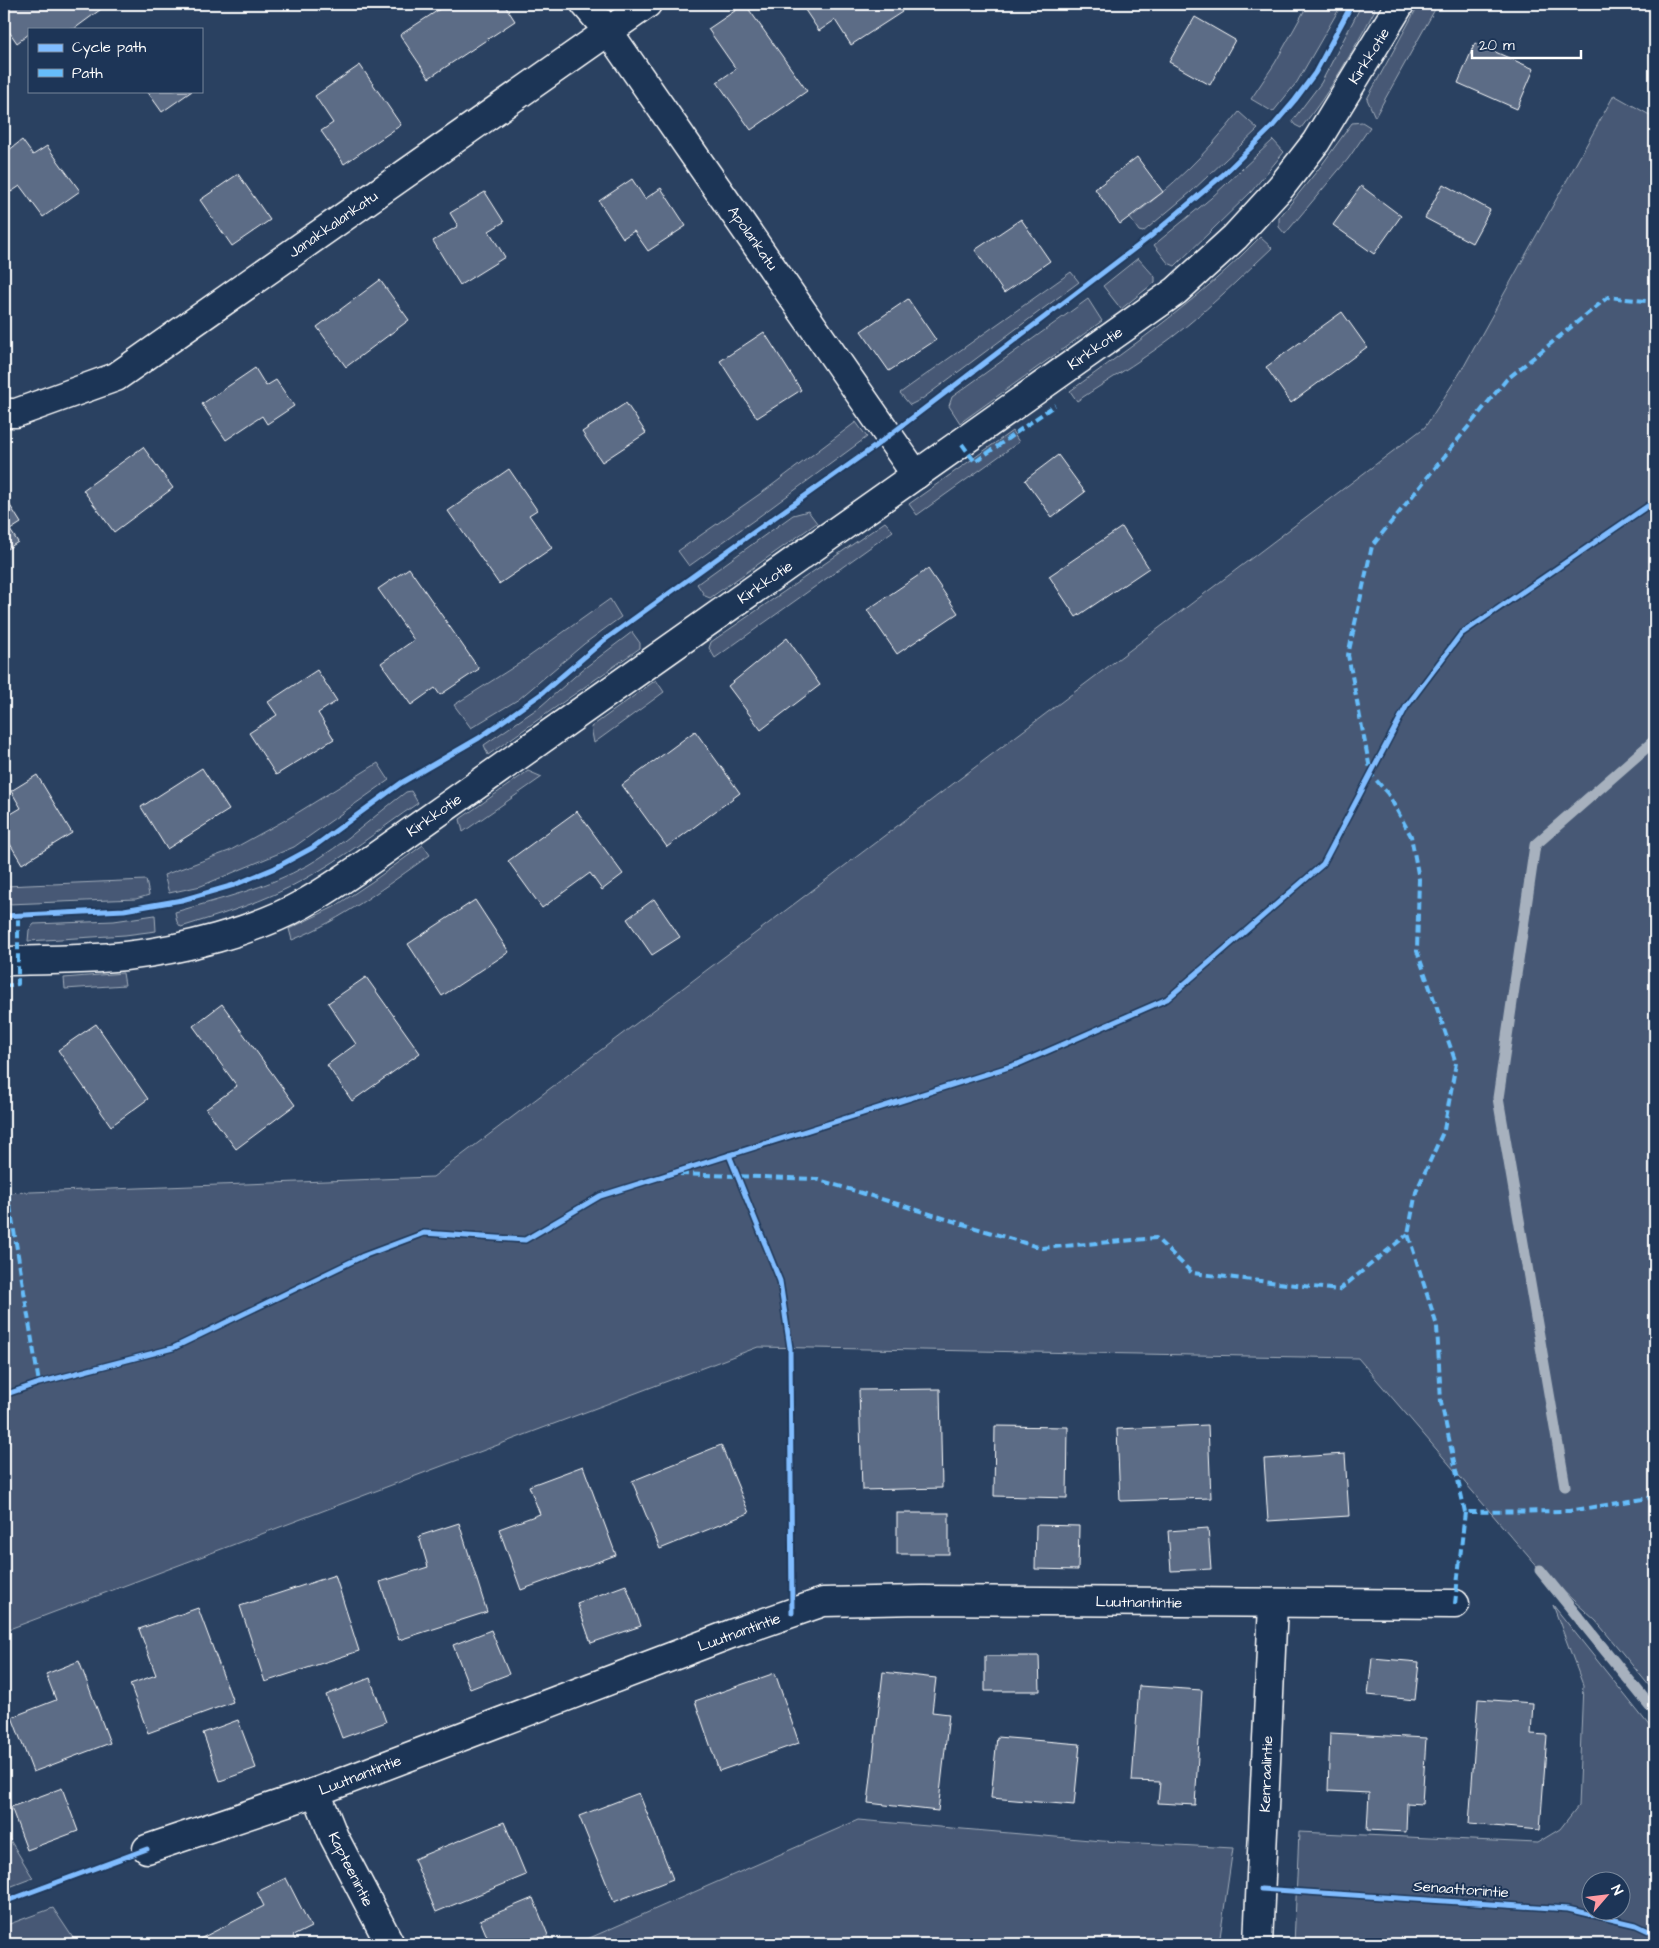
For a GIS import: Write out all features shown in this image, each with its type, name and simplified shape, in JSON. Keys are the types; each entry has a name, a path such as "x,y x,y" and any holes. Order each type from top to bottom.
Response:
{"street":[{"name":"Apolankatu","path":"585,4 608,31 916,475"},
{"name":"Janakkalankatu","path":"4,414 16,412 116,377 647,4"},
{"name":"Kirkkotie","path":"4,961 126,956 169,949 220,937 266,921 302,905 361,867 1176,291 1235,237 1281,187 1316,142 1400,4"},
{"name":"Luutnantintie","path":"147,1849 316,1792 731,1634 823,1602 922,1600 1455,1604"},
{"name":"Kenraalintie","path":"1258,1944 1273,1604"},
{"name":"Kapteenintie","path":"316,1792 334,1837 390,1944"}],"shaded area":[{"path":"1308,4 1342,4 1297,82 1273,112 1251,99 1275,63"},
{"path":"1362,4 1373,4 1375,10 1358,41 1341,71 1312,114 1301,128 1295,125 1292,121 1321,83"},
{"path":"1419,4 1438,4 1375,117 1367,99"},
{"path":"1614,95 1655,118 1655,1693 1596,1621 1540,1570 1358,1358 758,1347 4,1631 4,1193 433,1177 1425,427 1463,368"},
{"path":"1239,112 1258,129 1191,192 1143,232 1139,231 1130,218 1161,194 1188,169"},
{"path":"1362,122 1370,127 1348,159 1285,234 1279,227 1279,218 1321,166 1352,123"},
{"path":"1273,140 1284,152 1251,192 1175,266 1168,263 1154,245 1211,198"},
{"path":"1260,237 1272,248 1207,309 1132,366 1077,401 1070,391 1192,299"},
{"path":"1138,258 1155,277 1155,282 1121,309 1103,286"},
{"path":"1071,272 1079,282 922,399 910,405 900,393"},
{"path":"1088,299 1102,321 960,423 949,406 952,397"},
{"path":"856,422 867,437 689,566 678,551 767,489"},
{"path":"1012,431 1019,442 917,515 909,504"},
{"path":"808,511 817,523 710,598 705,596 697,584 793,515"},
{"path":"885,522 893,531 715,658 709,648 711,642"},
{"path":"610,599 621,617 584,644 519,699 471,728 454,705 520,663"},
{"path":"632,632 640,643 640,648 488,755 484,745 541,706 582,670"},
{"path":"656,680 664,692 594,743 591,727"},
{"path":"378,763 389,780 294,847 201,886 169,893 164,875 229,851 289,818"},
{"path":"528,771 542,777 463,832 460,819"},
{"path":"411,791 418,803 347,853 303,880 273,895 228,912 181,927 177,922 175,912 260,887 308,865 346,839 406,792"},
{"path":"423,845 430,855 346,912 292,940 289,929 334,907"},
{"path":"146,880 149,895 136,899 8,904 5,886"},
{"path":"155,915 156,931 125,935 28,941 29,930 34,924 114,921"},
{"path":"123,973 125,985 65,989 64,978"},
{"path":"1553,1605 1655,1733 1655,1944 1294,1944 1299,1832 1537,1843 1560,1829 1578,1806 1583,1685"},
{"path":"858,1820 1102,1841 1233,1848 1219,1944 576,1944"},
{"path":"4,1830 33,1878 4,1889"},
{"path":"53,1908 77,1944 4,1944 4,1926"}],"building":[{"path":"4,4 108,4 75,28 28,28 28,35 17,43 4,24"},
{"path":"441,4 504,4 515,21 429,78 400,35 443,7"},
{"path":"745,4 807,91 751,130 717,82 736,69 708,29"},
{"path":"801,4 897,4 902,12 851,45 835,20 819,31"},
{"path":"1596,4 1610,4 1607,9"},
{"path":"1195,17 1235,40 1210,85 1169,62"},
{"path":"1475,43 1534,69 1517,109 1458,83"},
{"path":"360,65 401,125 344,164 321,131 333,123 315,96"},
{"path":"148,92 191,92 162,112"},
{"path":"22,140 33,155 47,146 80,191 43,217 20,186 11,192 4,182 4,154"},
{"path":"1137,157 1163,192 1120,224 1095,189"},
{"path":"238,174 270,220 232,246 200,200"},
{"path":"632,179 645,199 661,188 686,226 648,251 634,231 623,238 599,201"},
{"path":"1443,184 1490,210 1472,243 1425,218"},
{"path":"1361,186 1401,216 1374,254 1333,225"},
{"path":"485,192 504,222 489,231 505,257 460,285 433,241 458,226 450,213"},
{"path":"1021,219 1050,261 1004,293 975,250"},
{"path":"380,280 409,320 346,367 317,327"},
{"path":"908,299 936,340 889,371 861,331"},
{"path":"1342,312 1367,347 1291,403 1266,367"},
{"path":"764,332 801,390 757,418 720,361"},
{"path":"255,368 266,386 276,380 294,406 267,424 262,416 226,440 202,404"},
{"path":"626,403 646,433 602,462 582,432"},
{"path":"143,447 173,488 114,532 83,490"},
{"path":"1058,455 1085,492 1052,517 1025,480"},
{"path":"509,469 537,510 529,515 552,548 499,584 448,511"},
{"path":"4,496 21,523 10,530 18,542 4,551"},
{"path":"1122,527 1149,568 1076,617 1049,576"},
{"path":"409,568 479,669 440,695 435,688 411,705 381,663 414,640 378,589"},
{"path":"928,569 958,613 897,654 867,610"},
{"path":"787,638 820,685 761,730 728,686"},
{"path":"317,670 337,701 318,713 334,739 276,775 249,733 277,715 268,702"},
{"path":"695,731 740,793 667,847 622,785"},
{"path":"202,768 229,810 167,849 141,807"},
{"path":"37,775 72,833 22,864 4,834 4,818 21,808 11,791"},
{"path":"577,811 623,874 602,890 590,873 542,908 508,861"},
{"path":"654,899 680,937 652,955 627,919"},
{"path":"475,900 509,952 442,996 408,944"},
{"path":"366,977 420,1053 352,1101 327,1065 356,1044 328,1003"},
{"path":"222,1004 295,1105 236,1149 206,1109 237,1086 193,1026"},
{"path":"96,1024 148,1099 111,1126 58,1050"},
{"path":"940,1389 942,1488 862,1490 859,1390"},
{"path":"1208,1425 1211,1498 1120,1501 1117,1429"},
{"path":"995,1426 1068,1427 1067,1498 994,1496"},
{"path":"721,1445 749,1513 660,1549 632,1481"},
{"path":"1345,1454 1349,1516 1268,1521 1264,1459"},
{"path":"583,1466 616,1555 521,1590 499,1529 540,1514 529,1486"},
{"path":"897,1513 949,1513 949,1554 897,1554"},
{"path":"459,1523 487,1612 399,1640 380,1582 428,1567 419,1536"},
{"path":"1036,1525 1079,1526 1078,1570 1035,1569"},
{"path":"1208,1528 1211,1569 1171,1571 1168,1531"},
{"path":"335,1575 359,1651 265,1682 240,1606"},
{"path":"626,1585 641,1626 591,1643 577,1603"},
{"path":"198,1608 233,1702 148,1733 130,1684 156,1675 139,1629"},
{"path":"491,1630 509,1674 470,1689 453,1645"},
{"path":"985,1656 1039,1656 1040,1691 985,1691"},
{"path":"1372,1658 1419,1662 1415,1700 1368,1695"},
{"path":"79,1661 110,1743 33,1772 12,1717 56,1700 46,1674"},
{"path":"883,1672 936,1678 932,1712 949,1714 938,1811 868,1803"},
{"path":"775,1673 799,1743 719,1771 695,1701"},
{"path":"370,1678 386,1722 342,1738 326,1695"},
{"path":"1139,1686 1202,1690 1195,1805 1158,1803 1160,1782 1132,1781"},
{"path":"1478,1699 1533,1703 1531,1734 1547,1735 1540,1830 1469,1824"},
{"path":"238,1720 256,1768 220,1781 203,1733"},
{"path":"1330,1733 1426,1738 1422,1804 1407,1803 1406,1832 1367,1830 1369,1793 1328,1791"},
{"path":"997,1737 1080,1744 1074,1805 991,1798"},
{"path":"62,1788 78,1831 27,1850 11,1807"},
{"path":"639,1793 673,1879 614,1902 579,1816"},
{"path":"504,1822 526,1875 436,1912 414,1859"},
{"path":"286,1878 311,1927 293,1936 298,1944 190,1944 264,1906 257,1892"},
{"path":"533,1898 550,1940 541,1944 490,1944 480,1920"}],"waterway":[{"path":"1565,1486 1498,1098 1535,845 1655,740"},
{"path":"1540,1570 1655,1712"}],"marked path":[{"path":"1465,1512 1441,1402 1437,1326 1408,1234 1416,1192 1444,1130 1456,1063 1417,951 1419,879 1411,836 1388,794 1371,774 1348,655 1372,546 1506,380 1608,297 1655,302"},
{"path":"962,444 975,462 1055,405"},
{"path":"4,986 18,984 18,916"},
{"path":"4,1170 39,1383"},
{"path":"680,1174 816,1179 1041,1248 1156,1238 1192,1273 1339,1290 1408,1234"},
{"path":"1455,1604 1465,1512 1569,1511 1655,1497"}],"cycle path":[{"path":"4,916 124,910 182,900 234,885 275,868 312,848 401,783 479,738 541,694 603,641 874,447 1151,236 1225,173 1272,127 1315,73 1352,4"},
{"path":"4,1395 39,1383 173,1348 363,1256 424,1233 525,1240 600,1196 1018,1064 1167,999 1323,864 1406,707 1461,634 1655,501"},
{"path":"729,1155 780,1281 790,1348 792,1613"},
{"path":"4,1902 147,1849"},
{"name":"Senaattorintie","path":"1261,1889 1568,1909 1636,1925 1655,1934"}]}
